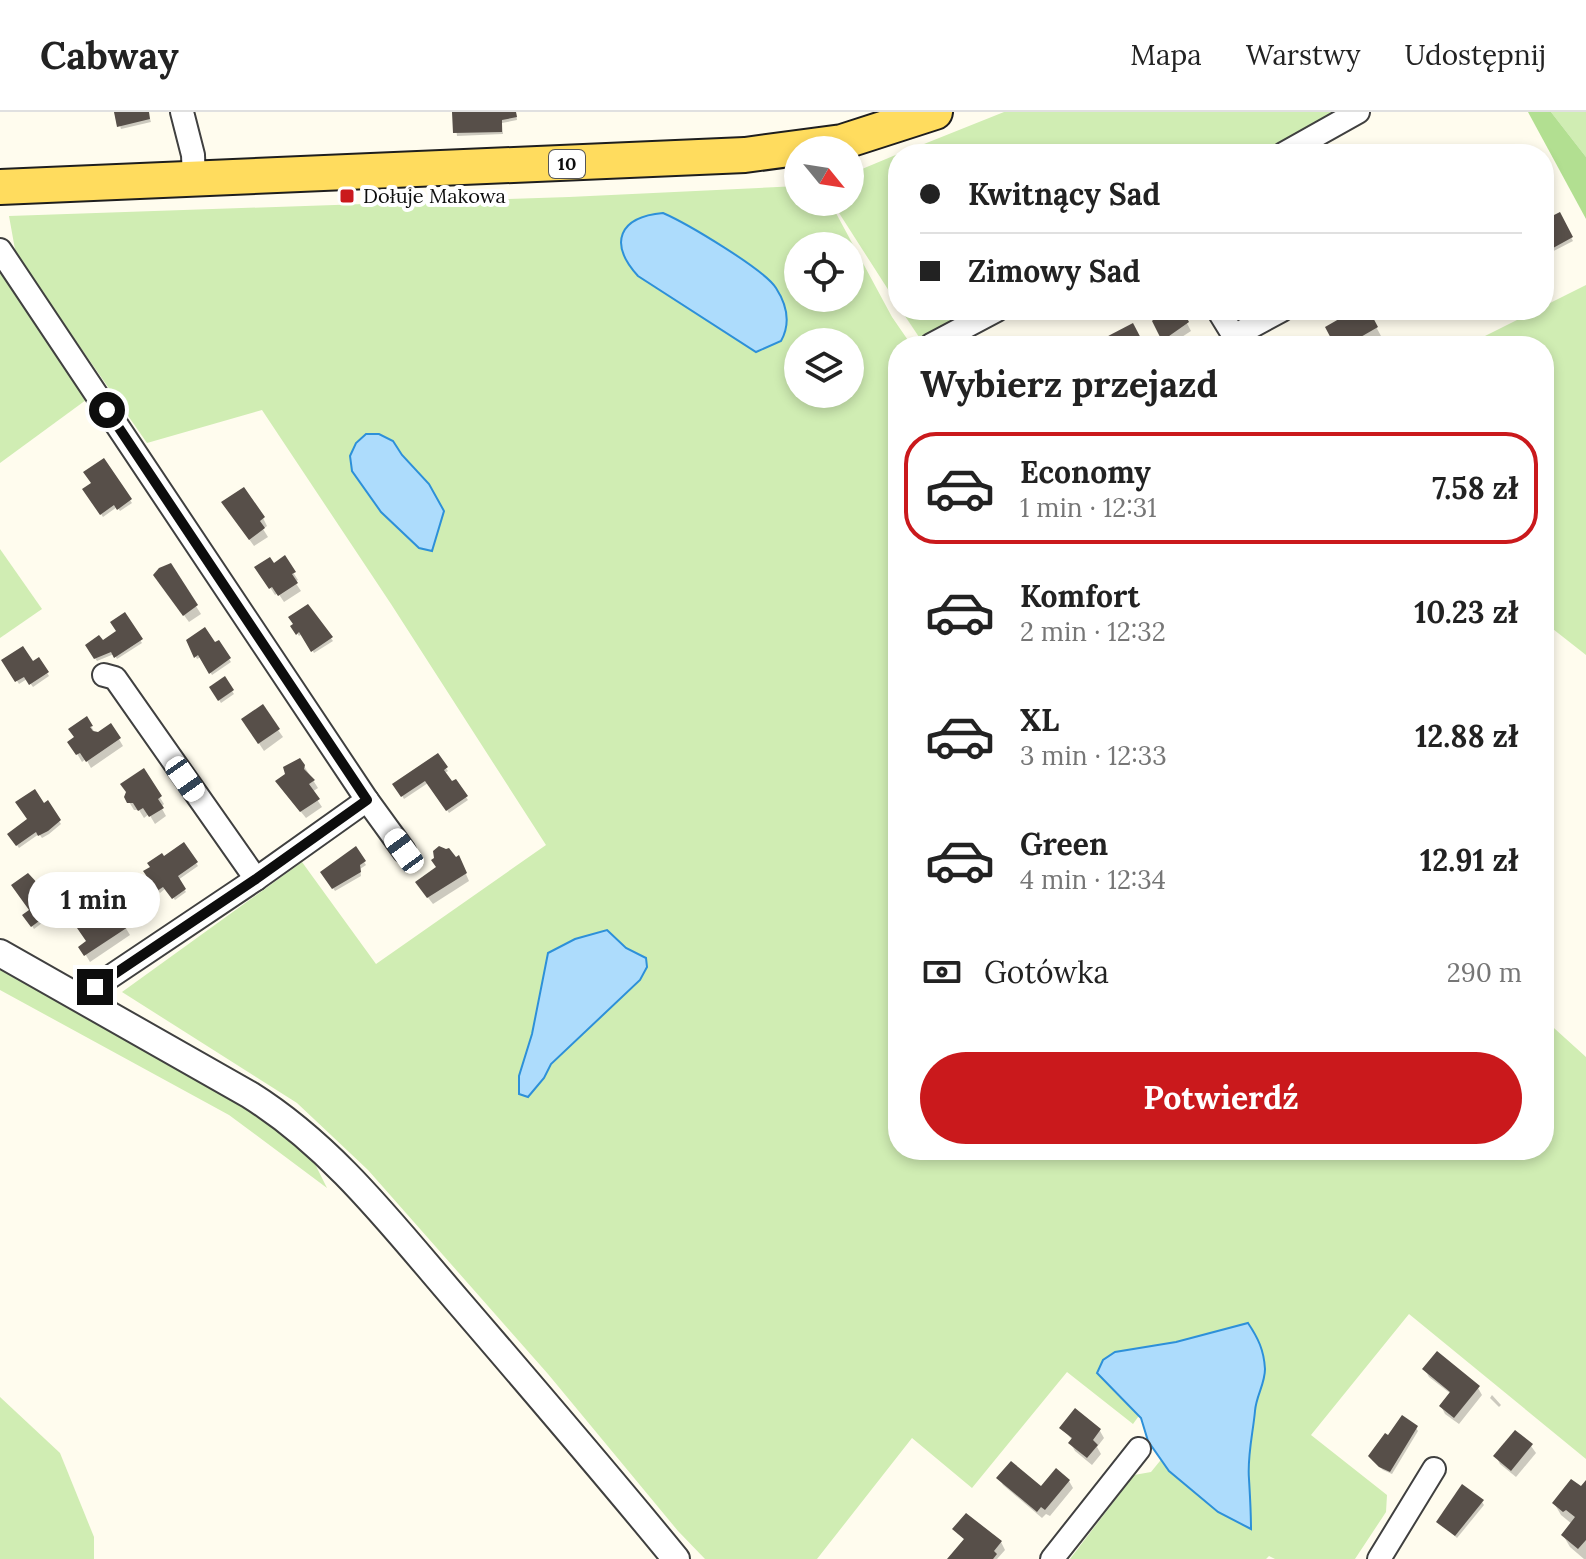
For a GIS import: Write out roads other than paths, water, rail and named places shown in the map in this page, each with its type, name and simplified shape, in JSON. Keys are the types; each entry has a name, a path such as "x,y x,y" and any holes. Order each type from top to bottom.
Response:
{"main road":[{"name":"10","path":"0,187 745,155 842,142 935,112"}],"street":[{"path":"182,112 193,155 194,179"},
{"path":"1301,144 1358,112"},
{"path":"0,250 404,851"},
{"path":"948,336 978,320"},
{"path":"1234,336 1264,320"},
{"path":"104,675 115,678 256,879"},
{"path":"86,1002 95,987 367,800"},
{"path":"0,953 235,1086 292,1124 364,1193 676,1559"},
{"path":"1052,1559 1139,1449"},
{"path":"1379,1559 1434,1469"}],"water":[{"path":"663,213 689,226 769,280 783,301 786,312 786,328 781,341 756,352 638,276 623,253 621,243 628,226 648,216"},
{"path":"366,434 379,434 393,441 429,484 444,511 432,551 419,548 381,512 352,471 350,456 356,443"},
{"path":"607,930 626,948 646,958 647,967 640,980 551,1064 528,1097 519,1094 519,1076 532,1034 548,953 575,939"},
{"path":"1248,1323 1260,1344 1265,1369 1249,1454 1251,1529 1218,1512 1169,1471 1148,1441 1141,1418 1097,1373 1103,1360 1115,1352 1176,1342"}],"place":[{"name":"Dołuje Makowa","path":"347,196"}]}
